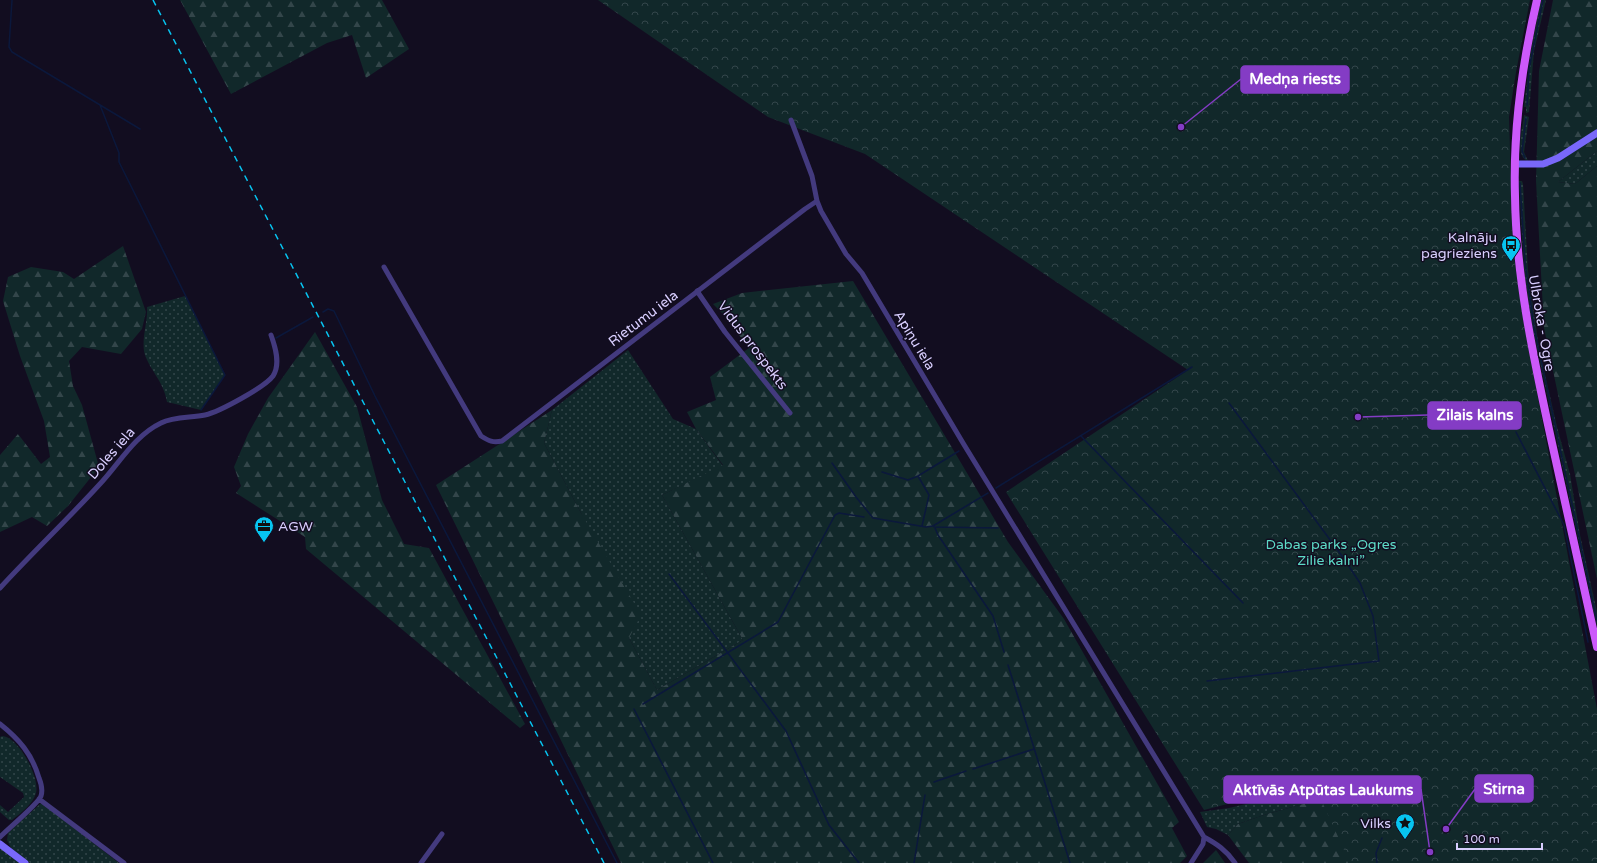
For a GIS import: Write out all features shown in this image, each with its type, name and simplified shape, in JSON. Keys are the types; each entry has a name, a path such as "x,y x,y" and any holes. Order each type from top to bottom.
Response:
{"main road":[{"name":"Ulbroka - Ogre","path":"1537,0 1522,76 1515,164 1516,220 1519,264 1530,339 1597,647"}],"street":[{"name":"Apiņu iela","path":"791,120 812,176 817,202 846,254 862,273 993,492 1204,837"},
{"path":"1515,164 1543,164 1558,158 1597,133"},
{"name":"Rietumu iela","path":"384,267 482,436 489,441 496,442 502,441 804,209 817,202"},
{"name":"Vidus prospekts","path":"697,291 725,332 790,413"},
{"name":"Doles iela","path":"0,588 98,486 148,430 159,423 171,419 214,413 258,389 270,379 275,370 277,358 275,346 270,334"},
{"path":"0,724 18,739 30,754 42,788 39,799 0,837"},
{"path":"39,799 124,863"},
{"path":"421,863 442,834"},
{"path":"1191,863 1203,844 1204,837 1218,844 1228,852 1235,863"},
{"path":"0,844 26,863"}],"green space":[{"path":"180,0 382,0 409,49 366,78 352,35 327,43 231,94"},
{"name":"Dabas parks „Ogres Zilie kalni”","path":"598,0 1530,0 1509,117 1513,250 1524,324 1597,709 1597,863 1350,863 1313,782 1204,810 1006,492 1188,370 865,154 768,117"},
{"path":"1541,0 1546,0 1534,51 1529,112 1526,113 1526,107 1524,107 1531,50"},
{"path":"1553,0 1597,0 1597,151 1558,182 1575,184 1597,166 1597,579 1544,328 1536,181 1539,71"},
{"path":"1524,115 1529,117 1524,152 1528,161 1521,154 1520,148"},
{"path":"1597,151 1597,166 1575,184 1558,182"},
{"path":"1519,181 1522,181 1523,184 1528,271 1539,348 1557,427 1570,474 1580,535 1597,612 1597,626 1532,325 1524,269"},
{"path":"123,246 146,312 142,329 121,354 82,347 69,361 73,386 82,405 99,467 68,506 47,526 32,517 0,532 0,455 18,434 41,464 50,457 44,421 20,356 3,301 8,277 31,267 63,272 74,279"},
{"path":"853,281 1008,542 1064,619 1179,822 1172,828 1187,856 1180,863 621,863 436,485 552,410 544,443 581,513 641,615 629,638 657,690 743,640 662,495 723,465 696,429 687,412 716,400 710,377 749,348 722,313 713,304 742,293"},
{"path":"185,296 225,375 201,410 167,402 163,387 148,363 144,351 147,307"},
{"path":"315,332 357,407 382,500 404,544 429,548 525,724 520,728 306,549 305,537 236,493 241,486 234,467 248,434 268,398"},
{"path":"628,350 673,419 696,429 723,466 662,495 743,640 657,690 629,638 581,513 544,443 552,410"},
{"path":"1597,721 1267,814 1238,824 1228,835 1216,829 1207,827 1200,812 1229,808"},
{"path":"2,736 9,738 15,743 27,759 35,778 36,786 36,793 32,801 12,820 9,820 0,812 0,805 8,812 24,797 23,793 0,777 0,737"},
{"path":"1378,783 1597,863 1249,863 1228,835 1238,824 1267,814"},
{"path":"40,804 43,804 119,863 30,863 11,848 7,840 8,833"},
{"path":"0,849 5,850 21,863 0,863"},
{"path":"1216,850 1225,863 1203,863"}],"waterway":[{"path":"12,0 9,47 12,52 140,129"},
{"path":"1527,105 1529,69 1543,0"},
{"path":"100,105 119,153 119,162 225,375 201,410"},
{"path":"1525,158 1522,151 1526,118"},
{"path":"1520,183 1525,262 1534,327 1597,621"},
{"path":"323,312 328,309 334,311 375,396 617,863"},
{"path":"276,338 313,317"},
{"path":"996,488 1192,367"},
{"path":"1207,681 1379,661 1373,616 1360,583 1342,556 1229,403"},
{"path":"1516,432 1564,525 1588,642"},
{"path":"1081,436 1243,603"},
{"path":"882,472 908,480 918,476 959,451"},
{"path":"832,463 873,518 926,527 933,526 988,493"},
{"path":"918,476 929,495 922,526"},
{"path":"643,704 778,622 835,515 839,513 864,517"},
{"path":"934,527 998,528"},
{"path":"935,528 938,535 993,616 1004,652"},
{"path":"669,574 786,731 829,825 859,863"},
{"path":"1008,665 1070,863"},
{"path":"634,709 713,863"},
{"path":"973,769 1034,749"},
{"path":"934,782 966,771"},
{"path":"914,863 925,795"},
{"path":"1377,863 1376,853 1382,838"}],"railway":[{"path":"153,0 604,863"}],"place":[{"name":"Medņa riests","path":"1181,127"},
{"name":"Kalnāju pagrieziens","path":"1511,262"},
{"name":"Zilais kalns","path":"1358,417"},
{"name":"AGW","path":"264,543"},
{"name":"Stirna","path":"1446,829"},
{"name":"Vilks","path":"1405,840"},
{"name":"Aktīvās Atpūtas Laukums","path":"1430,852"}]}
